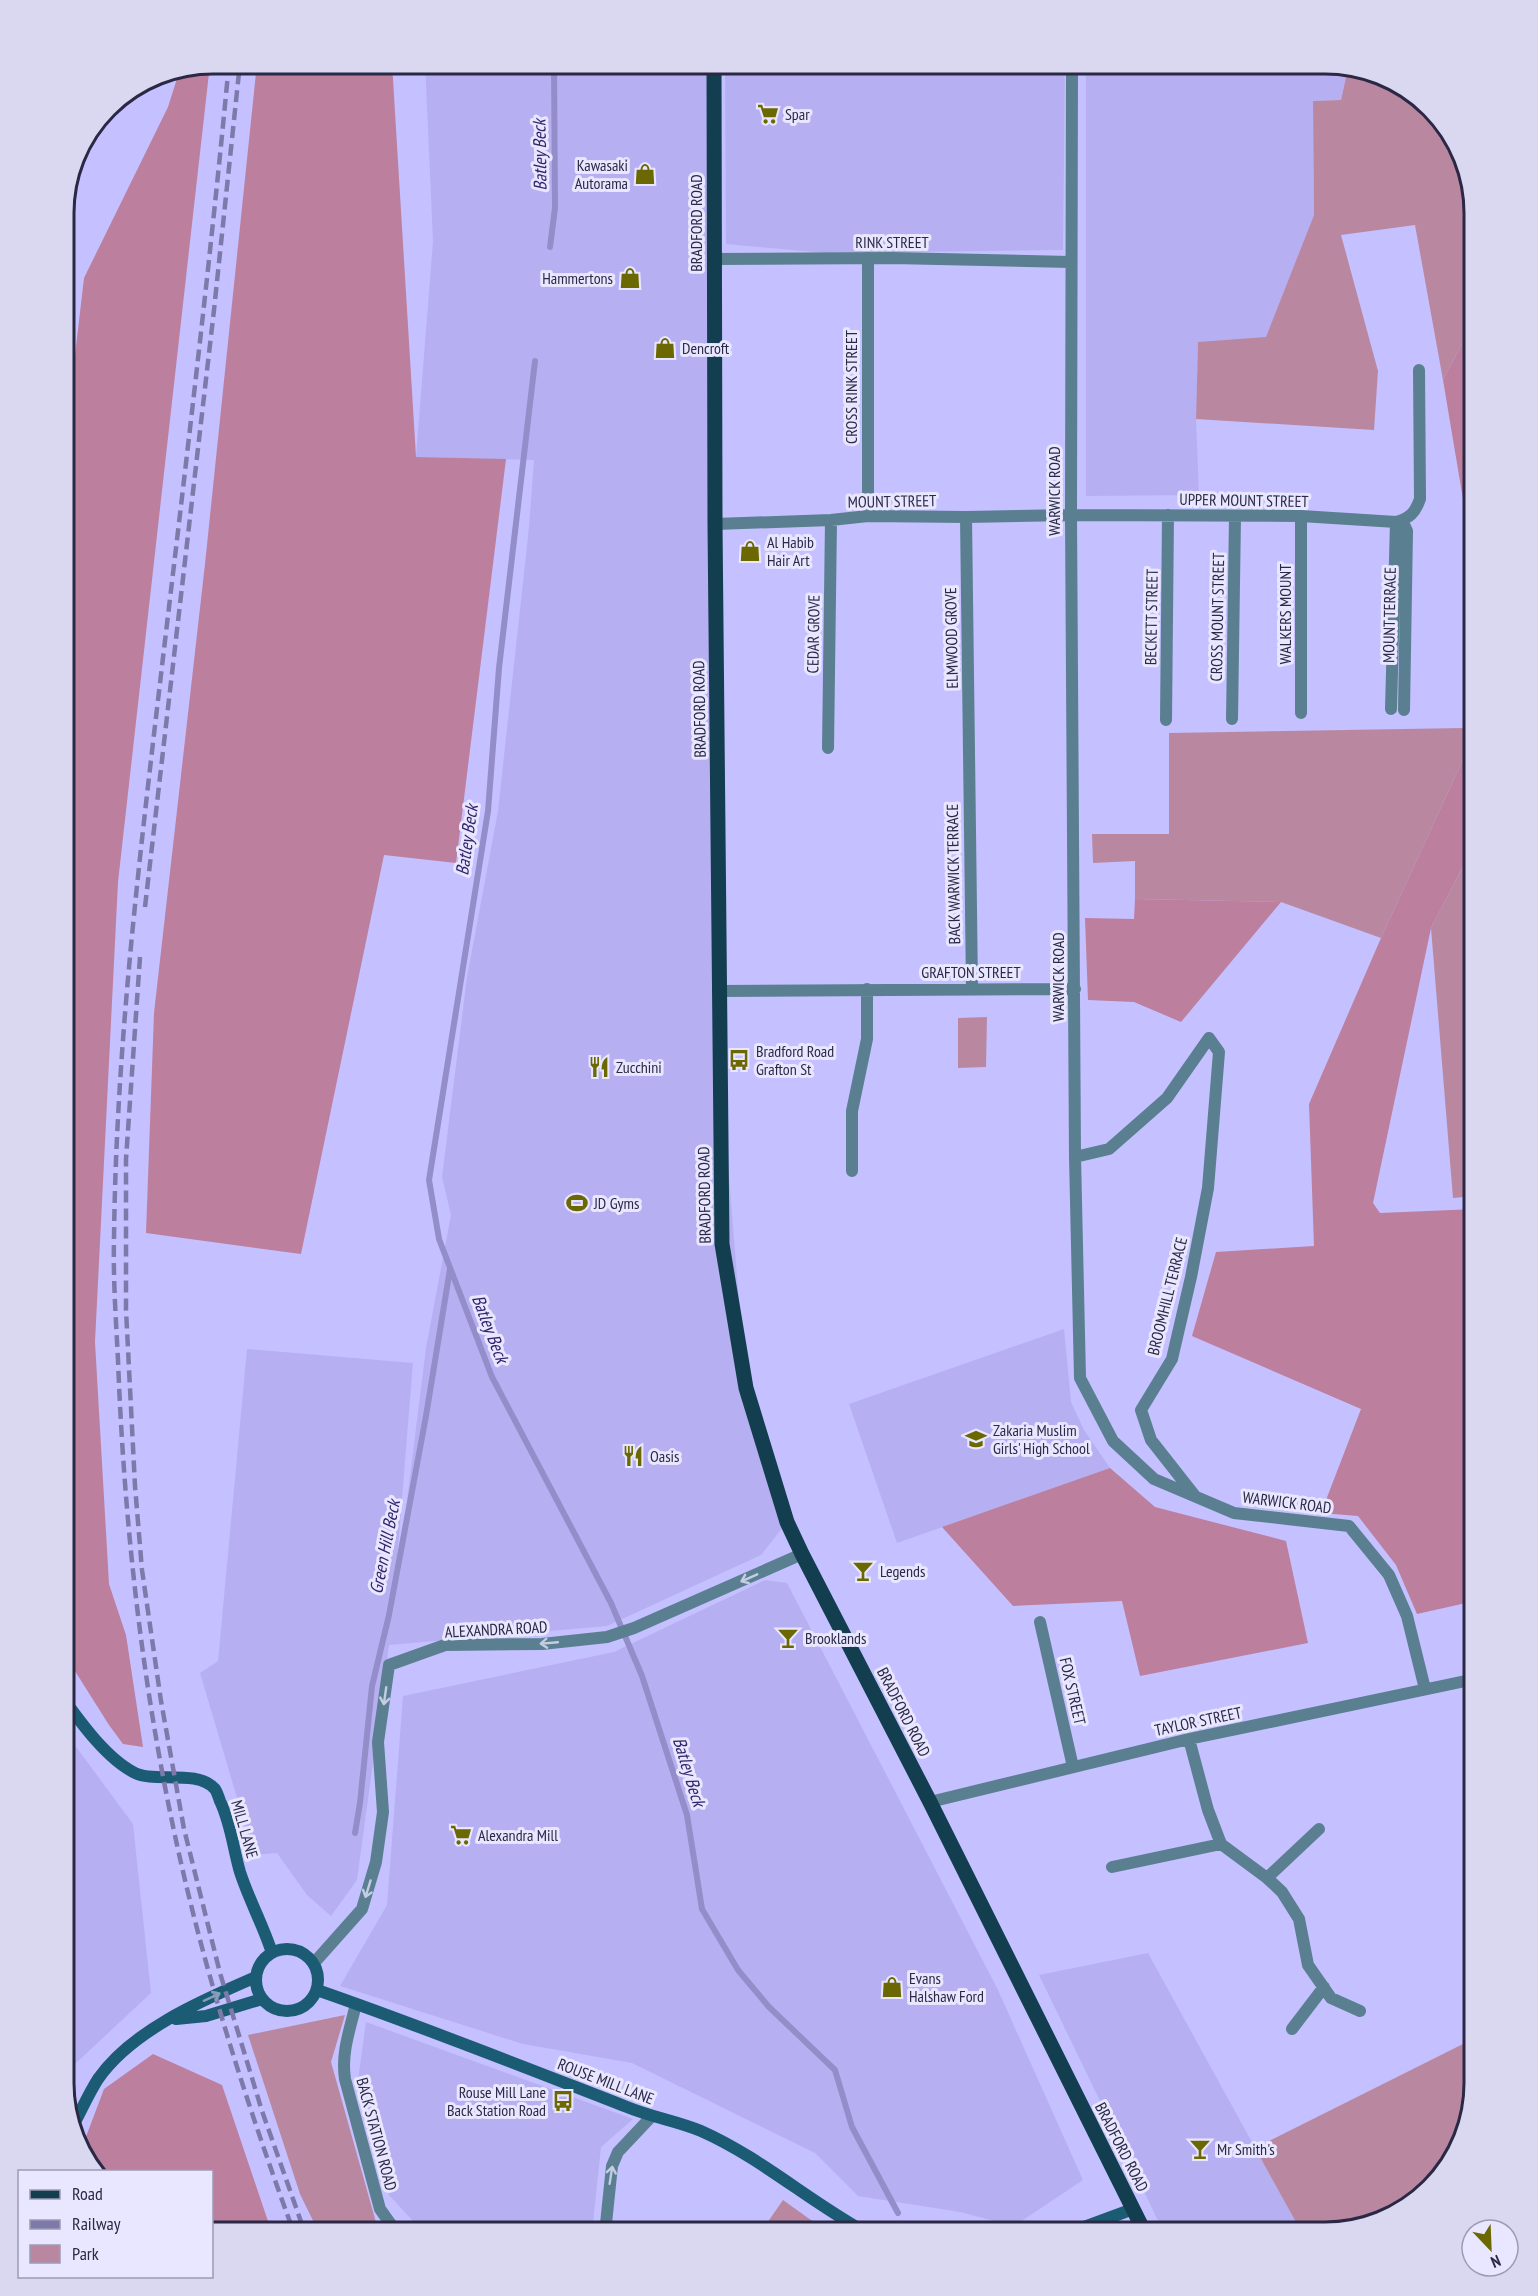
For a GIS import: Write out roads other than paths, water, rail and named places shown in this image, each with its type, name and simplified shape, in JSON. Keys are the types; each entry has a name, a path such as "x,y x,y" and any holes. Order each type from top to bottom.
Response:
{"main road":[{"name":"BRADFORD ROAD","path":"714,74 718,991 722,1244 746,1388 787,1522 802,1554 930,1802 1140,2222"},
{"name":"MILL LANE","path":"74,1713 83,1726 111,1754 137,1774 197,1779 214,1789 228,1818 239,1869 272,1953"},
{"path":"290,1949 299,1951 314,1963 318,1971 317,1990 312,1999 297,2010 278,2010 262,1999 256,1984 256,1977 264,1958 272,1953 290,1949"},
{"path":"78,2117 98,2078 134,2042 204,2000 256,1977"},
{"name":"ROUSE MILL LANE","path":"317,1990 509,2061 651,2117 699,2130 750,2157 847,2222"},
{"path":"170,2019 206,2016 262,1999"},
{"path":"1098,2222 1133,2209"}],"street":[{"name":"WARWICK ROAD","path":"1072,74 1071,515 1075,1157 1080,1378 1113,1441 1154,1479 1234,1513 1349,1526 1389,1575 1407,1616 1425,1689"},
{"name":"RINK STREET","path":"714,259 868,258 1070,262"},
{"name":"CROSS RINK STREET","path":"868,258 868,516"},
{"path":"1399,521 1414,513 1420,499 1419,370"},
{"name":"MOUNT STREET","path":"715,524 831,520 868,516 1071,515"},
{"name":"UPPER MOUNT STREET","path":"1071,515 1301,516 1399,521"},
{"name":"BECKETT STREET","path":"1166,720 1168,515"},
{"name":"CROSS MOUNT STREET","path":"1232,719 1235,516"},
{"name":"WALKERS MOUNT","path":"1301,516 1301,712"},
{"name":"ELMWOOD GROVE","path":"966,517 968,760"},
{"name":"CEDAR GROVE","path":"828,748 831,520"},
{"name":"MOUNT TERRACE","path":"1398,710 1407,531 1399,521"},
{"name":"BACK WARWICK TERRACE","path":"968,760 972,988"},
{"path":"852,1171 852,1111 867,1039 867,989"},
{"name":"GRAFTON STREET","path":"718,991 1075,989"},
{"name":"BROOMHILL TERRACE","path":"1075,1157 1109,1149 1167,1098 1209,1038 1219,1052 1209,1188 1172,1359 1141,1410 1151,1440 1196,1497"},
{"name":"ALEXANDRA ROAD","path":"314,1963 363,1909 376,1862 383,1812 378,1742 389,1665 445,1645 542,1644 607,1637 634,1628 802,1554"},
{"name":"FOX STREET","path":"1040,1622 1073,1767"},
{"name":"TAYLOR STREET","path":"930,1802 1189,1739 1464,1681"},
{"path":"1189,1739 1221,1844 1282,1892 1299,1919 1308,1965 1332,1998 1360,2011"},
{"path":"1267,1878 1319,1828"},
{"path":"1112,1867 1221,1844"},
{"path":"1292,2029 1324,1987"},
{"name":"BACK STATION ROAD","path":"356,2004 344,2055 345,2079 380,2209 389,2222"},
{"path":"606,2222 612,2166 618,2152 651,2117"}],"waterway":[{"name":"Batley Beck","path":"550,247 555,208 554,74"},
{"name":"Batley Beck","path":"535,361 499,668 488,811 429,1180 439,1239 492,1377 611,1603 642,1676 687,1815 702,1909 738,1970 769,2007 835,2070 852,2127 898,2213"},
{"name":"Green Hill Beck","path":"355,1833 372,1686 389,1615 426,1416 450,1269"}],"railway":[{"path":"228,74 129,969 119,1104 114,1284 130,1538 143,1656 162,1773 198,1933 212,1984 259,2134 290,2222"},
{"path":"145,907 239,74"},
{"path":"140,957 126,1159 126,1310 135,1486 142,1570 161,1701 184,1829 220,1973 262,2111 301,2222"}],"place":[{"name":"Spar","path":"768,114"},
{"name":"Kawasaki Autorama","path":"645,174"},
{"name":"Hammertons","path":"630,278"},
{"name":"Dencroft","path":"665,348"},
{"name":"Al Habib Hair Art","path":"750,551"},
{"name":"Bradford Road Grafton St","path":"739,1060"},
{"name":"Zucchini","path":"599,1067"},
{"name":"JD Gyms","path":"577,1203"},
{"name":"Zakaria Muslim Girls' High School","path":"976,1439"},
{"name":"Oasis","path":"633,1456"},
{"name":"Legends","path":"863,1571"},
{"name":"Brooklands","path":"788,1638"},
{"name":"Alexandra Mill","path":"461,1835"},
{"name":"Evans Halshaw Ford","path":"892,1987"},
{"name":"Rouse Mill Lane Back Station Road","path":"563,2101"},
{"name":"Mr Smith's","path":"1200,2149"}]}
